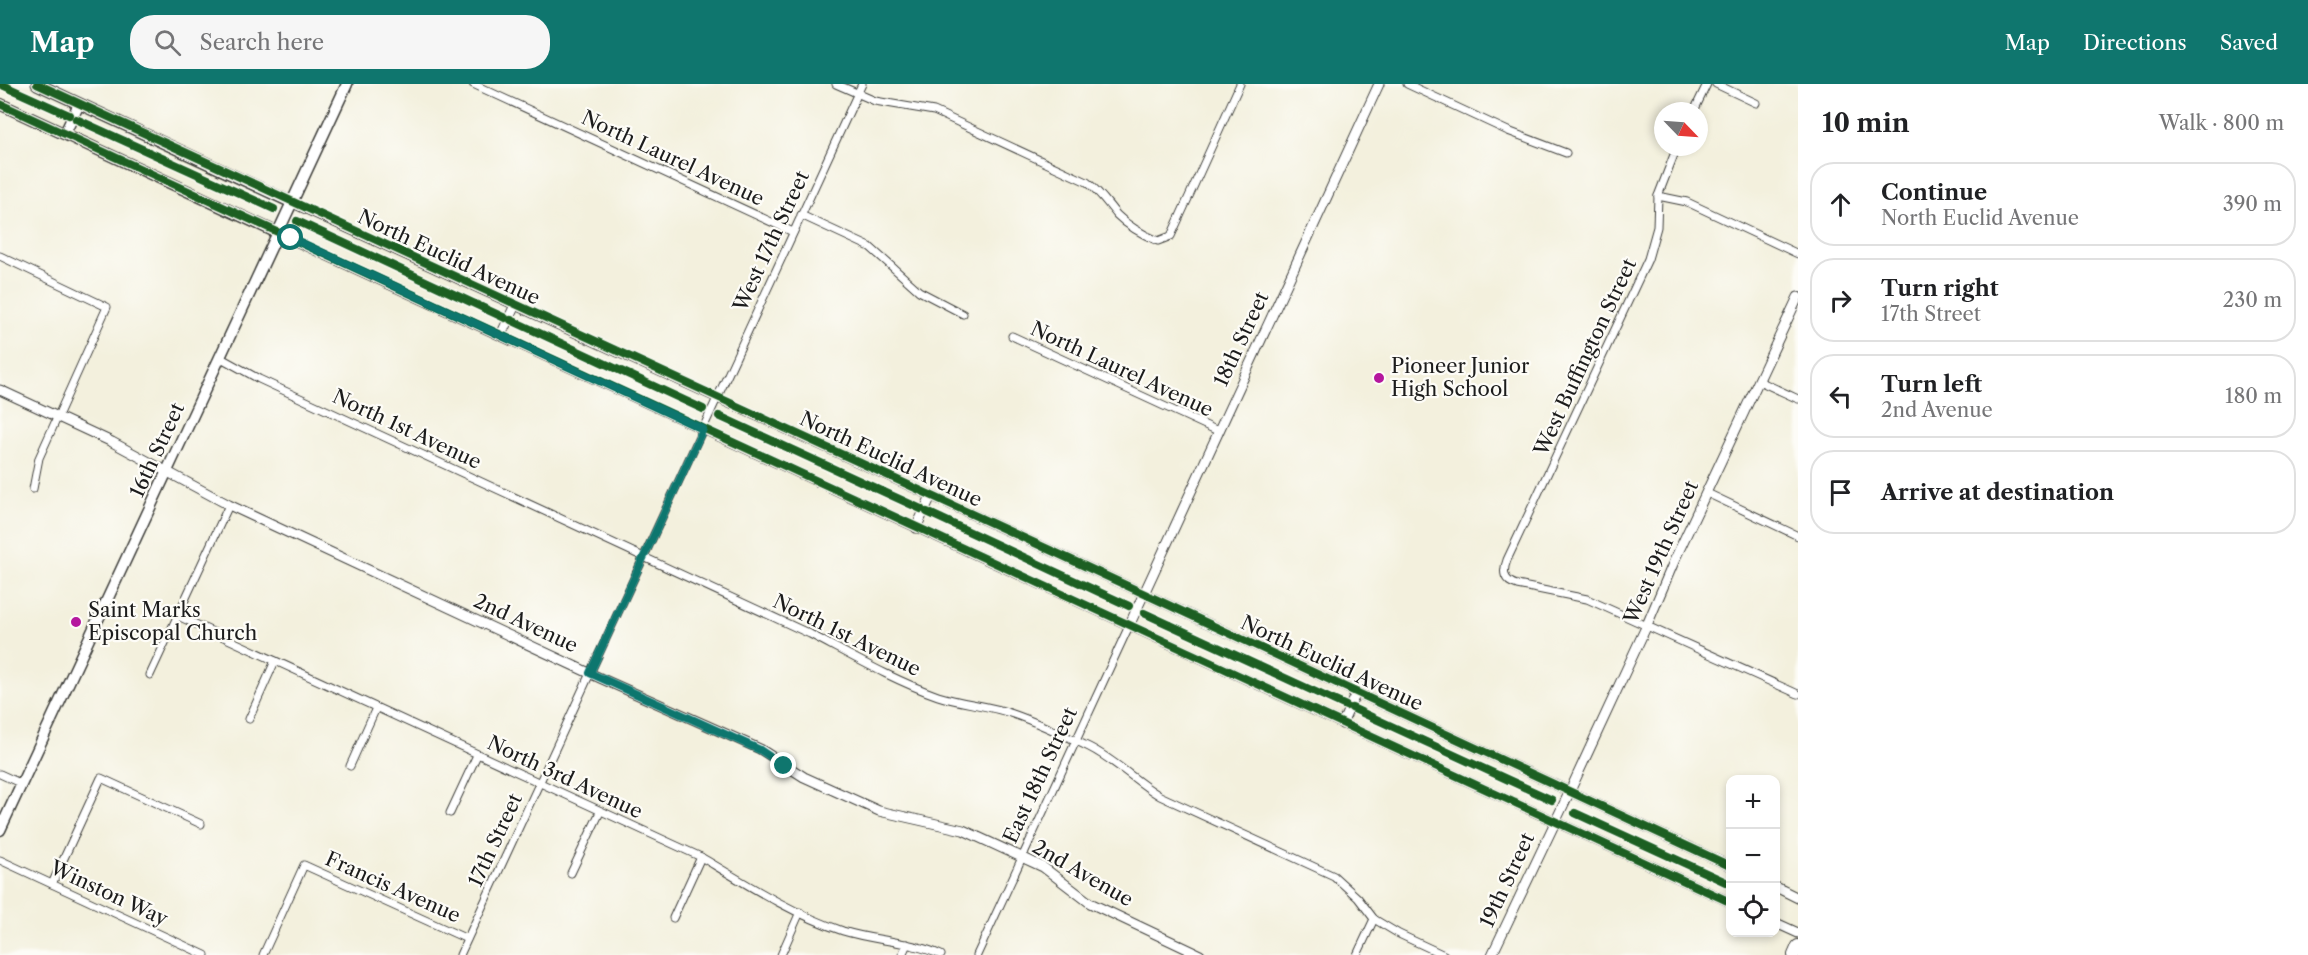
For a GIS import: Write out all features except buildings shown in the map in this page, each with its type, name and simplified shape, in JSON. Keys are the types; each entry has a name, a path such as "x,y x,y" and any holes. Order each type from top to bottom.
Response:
{"highway":[{"path":"1794,955 1798,946"}],"main road":[{"name":"North Euclid Avenue","path":"37,84 1726,864"},
{"name":"16th Street","path":"0,830 347,84"},
{"name":"18th Street","path":"1136,609 1379,84"},
{"path":"0,104 1726,900"},
{"path":"65,133 79,104"},
{"name":"West 19th Street","path":"1555,822 1798,297"},
{"path":"501,335 515,305"},
{"name":"2nd Avenue","path":"0,390 167,471 229,505 760,750 804,777 879,812 963,830 1043,867 1090,903 1200,955"},
{"path":"916,528 931,496"},
{"name":"East 18th Street","path":"1129,626 1136,609"},
{"path":"1342,724 1356,693"},
{"name":"19th Street","path":"1492,955 1555,822"},
{"path":"1780,889 1798,898"},
{"path":"1780,924 1798,933"}],"street":[{"name":"North Laurel Avenue","path":"473,84 793,232"},
{"path":"836,84 875,101 934,111 1088,182 1119,216 1158,241 1171,236 1240,84"},
{"name":"West 17th Street","path":"711,412 862,84"},
{"path":"1407,84 1508,131 1566,153"},
{"path":"1698,102 1707,84"},
{"path":"1716,84 1756,103"},
{"name":"West Buffington Street","path":"1647,625 1587,599 1508,582 1503,569 1648,260 1657,227 1658,196 1673,156"},
{"path":"1658,196 1687,202 1798,254"},
{"path":"801,215 870,247 919,291 963,314"},
{"path":"0,256 107,307 39,458 33,489"},
{"name":"North Laurel Avenue","path":"1012,336 1218,431"},
{"name":"North 1st Avenue","path":"221,358 259,379 644,556 920,689 1014,714 1076,741 1109,758 1139,784 1160,796 1334,876 1358,898 1374,919 1444,955"},
{"path":"1759,381 1798,399"},
{"name":"17th Street","path":"460,955 711,412"},
{"path":"1707,493 1798,536"},
{"path":"150,675 229,505"},
{"name":"North 3rd Avenue","path":"178,616 701,857 746,885 800,912 842,930 886,942 926,948 941,955"},
{"path":"1647,625 1798,694"},
{"name":"East 18th Street","path":"977,955 1129,626"},
{"path":"249,719 275,661"},
{"path":"350,766 376,708"},
{"path":"450,813 477,755"},
{"path":"0,774 22,784"},
{"path":"52,884 101,778 201,824"},
{"path":"571,873 600,812"},
{"path":"674,918 701,857"},
{"name":"Winston Way","path":"0,860 205,955"},
{"name":"Francis Avenue","path":"263,955 304,865 467,939"},
{"path":"781,955 800,912"},
{"path":"1357,955 1374,919"},
{"path":"902,955 907,944"}],"cycle path":[{"path":"0,84 69,115"},
{"path":"37,84 1726,864"},
{"path":"0,104 1726,900"},
{"path":"76,119 274,209"},
{"path":"297,221 505,318"},
{"path":"511,320 703,409"},
{"path":"719,416 921,509"},
{"path":"927,512 1129,606"},
{"path":"1144,613 1346,706"},
{"path":"1352,708 1552,800"},
{"path":"1575,813 1728,883"}],"place":[{"name":"Pioneer Junior High School","path":"1379,378"},
{"name":"Saint Marks Episcopal Church","path":"76,622"}],"route":[{"path":"291,238 703,429 590,673 760,750 784,766"}]}
